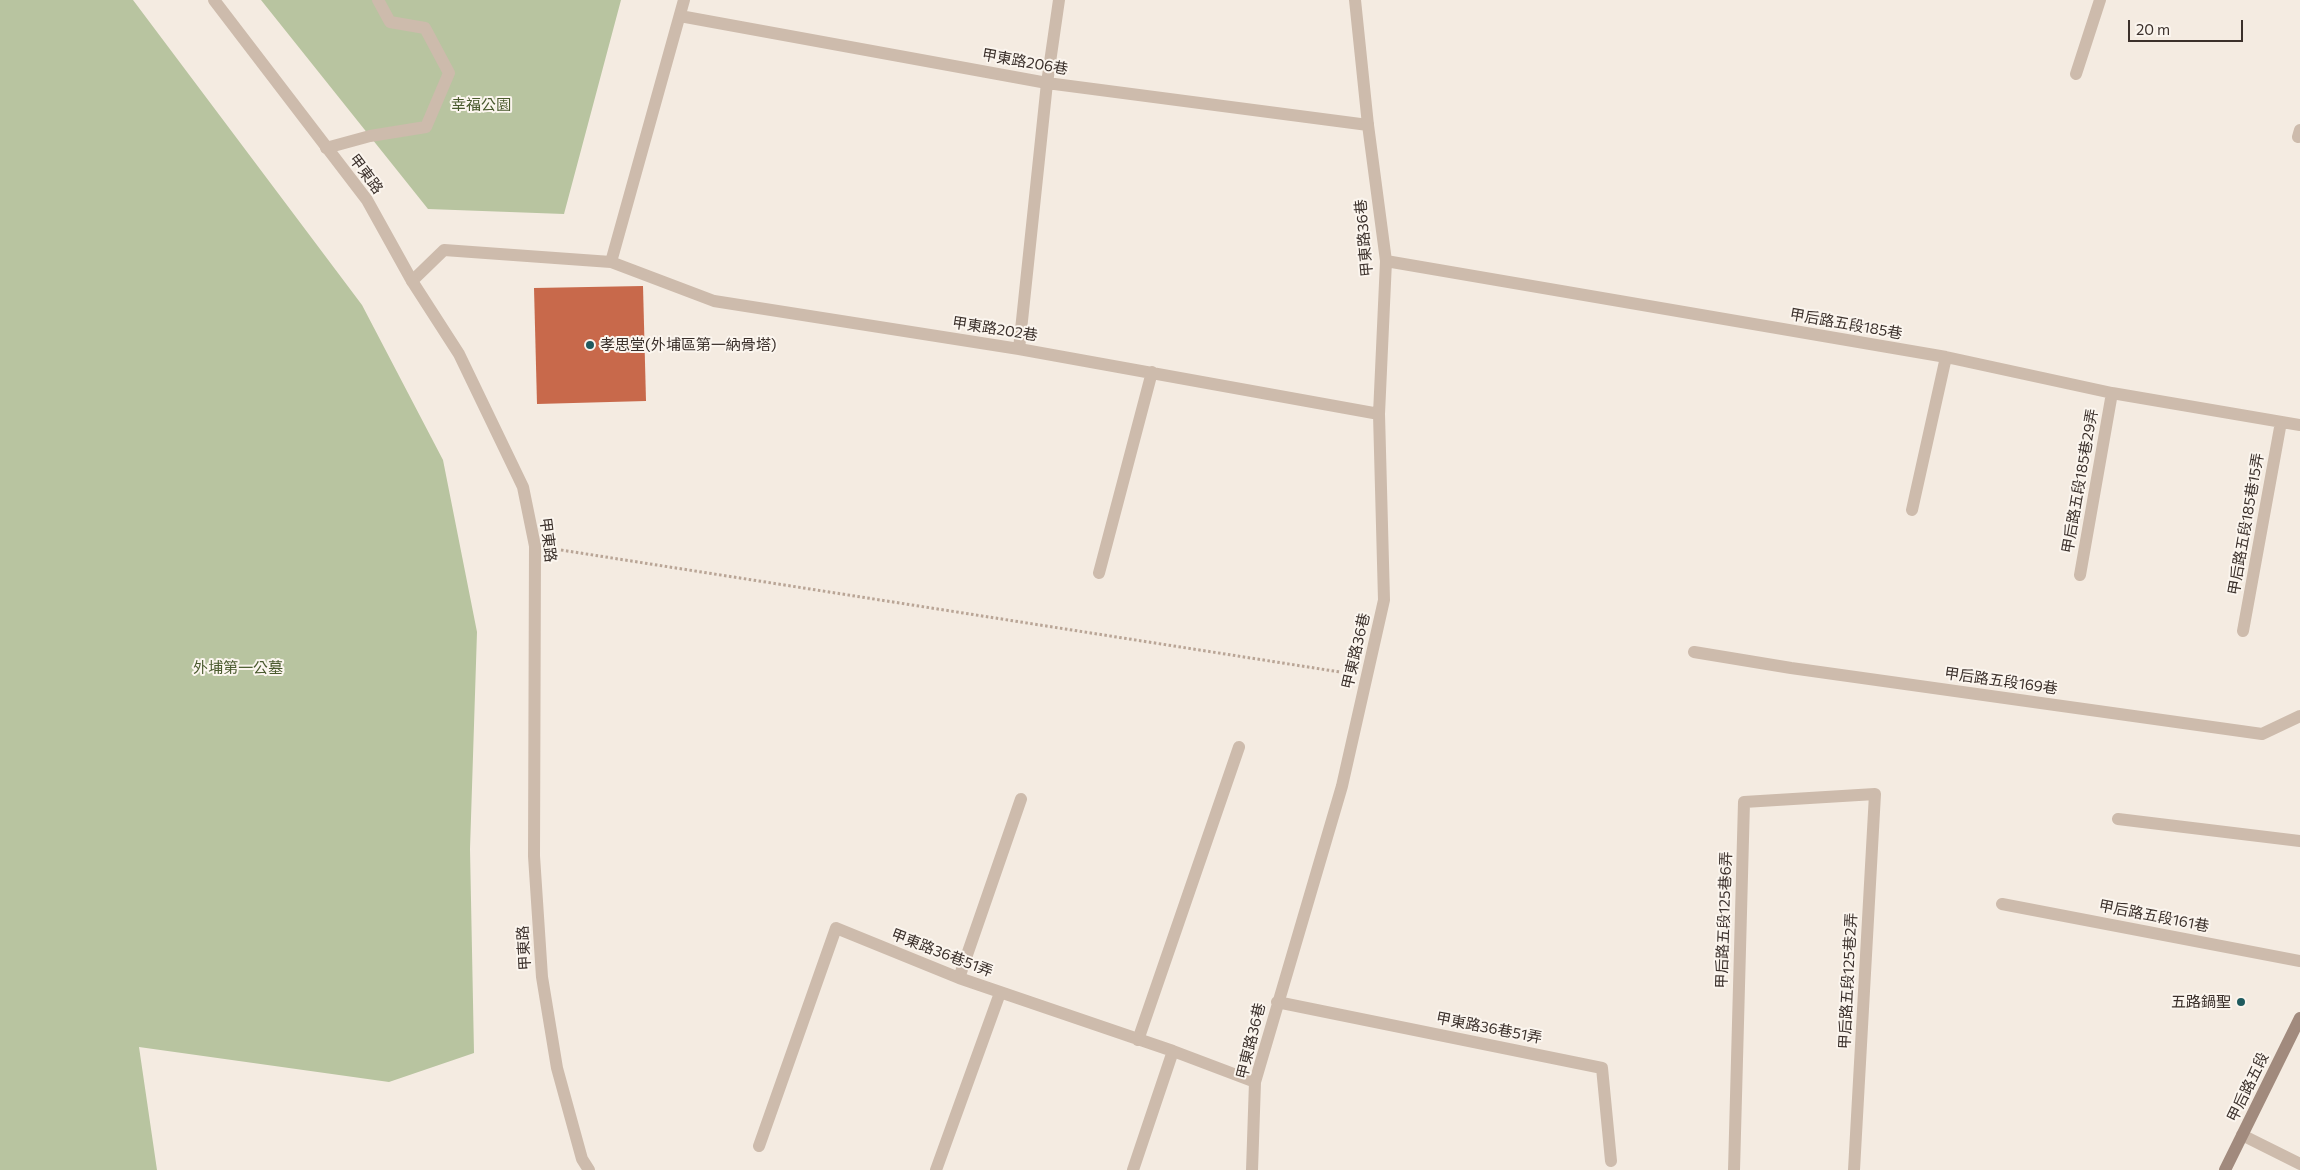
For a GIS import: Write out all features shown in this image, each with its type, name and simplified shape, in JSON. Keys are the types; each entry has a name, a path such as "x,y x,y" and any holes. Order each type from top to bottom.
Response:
{"main road":[{"name":"甲后路五段","path":"2225,1170 2300,1018"}],"street":[{"name":"甲東路","path":"214,0 367,200 412,281 459,354 523,487 536,546 534,856 542,977 557,1068 582,1159 588,1170"},
{"path":"326,148 370,136 426,127 449,73 425,28 390,22 378,0"},
{"path":"611,262 684,0"},
{"path":"1019,349 1047,83 1059,0"},
{"name":"甲東路36巷","path":"1252,1170 1255,1082 1342,786 1384,600 1379,414 1386,262 1368,125 1355,0"},
{"path":"2076,74 2100,0"},
{"name":"甲東路206巷","path":"680,16 1047,83 1368,125"},
{"name":"甲東路202巷","path":"412,281 444,250 611,262 714,301 1019,349 1379,414"},
{"name":"甲后路五段185巷","path":"1386,262 1946,357 2112,393 2300,426"},
{"path":"1912,510 1946,357"},
{"path":"1099,573 1152,372"},
{"name":"甲后路五段185巷29弄","path":"2080,575 2112,393"},
{"name":"甲后路五段185巷15弄","path":"2243,631 2281,422"},
{"name":"甲后路五段169巷","path":"1694,652 1790,668 2262,734 2300,716"},
{"path":"1138,1040 1239,747"},
{"name":"甲后路五段125巷6弄","path":"1734,1170 1744,802 1874,794"},
{"name":"甲后路五段125巷2弄","path":"1854,1170 1874,794"},
{"path":"959,978 1021,799"},
{"path":"2118,819 2300,841"},
{"name":"甲后路五段161巷","path":"2002,904 2300,960"},
{"name":"甲東路36巷51弄","path":"759,1146 836,928 959,978 1173,1051 1255,1082"},
{"path":"936,1170 1000,993"},
{"name":"甲東路36巷51弄","path":"1277,1002 1602,1068 1611,1161"},
{"path":"1133,1170 1173,1051"},
{"path":"2242,1135 2300,1164"}],"path":[{"path":"536,546 1367,677"}],"green space":[{"name":"外埔第一公墓","path":"0,0 133,0 362,305 443,460 477,632 470,849 474,1053 389,1082 139,1047 157,1170 0,1170"},
{"name":"幸福公園","path":"261,0 621,0 564,214 428,209"}],"building":[{"name":"孝思堂(外埔區第一納骨塔)","path":"643,286 646,401 537,404 534,288"}],"place":[{"name":"孝思堂(外埔區第一納骨塔)","path":"590,345"},
{"name":"五路鍋聖","path":"2241,1002"}]}
